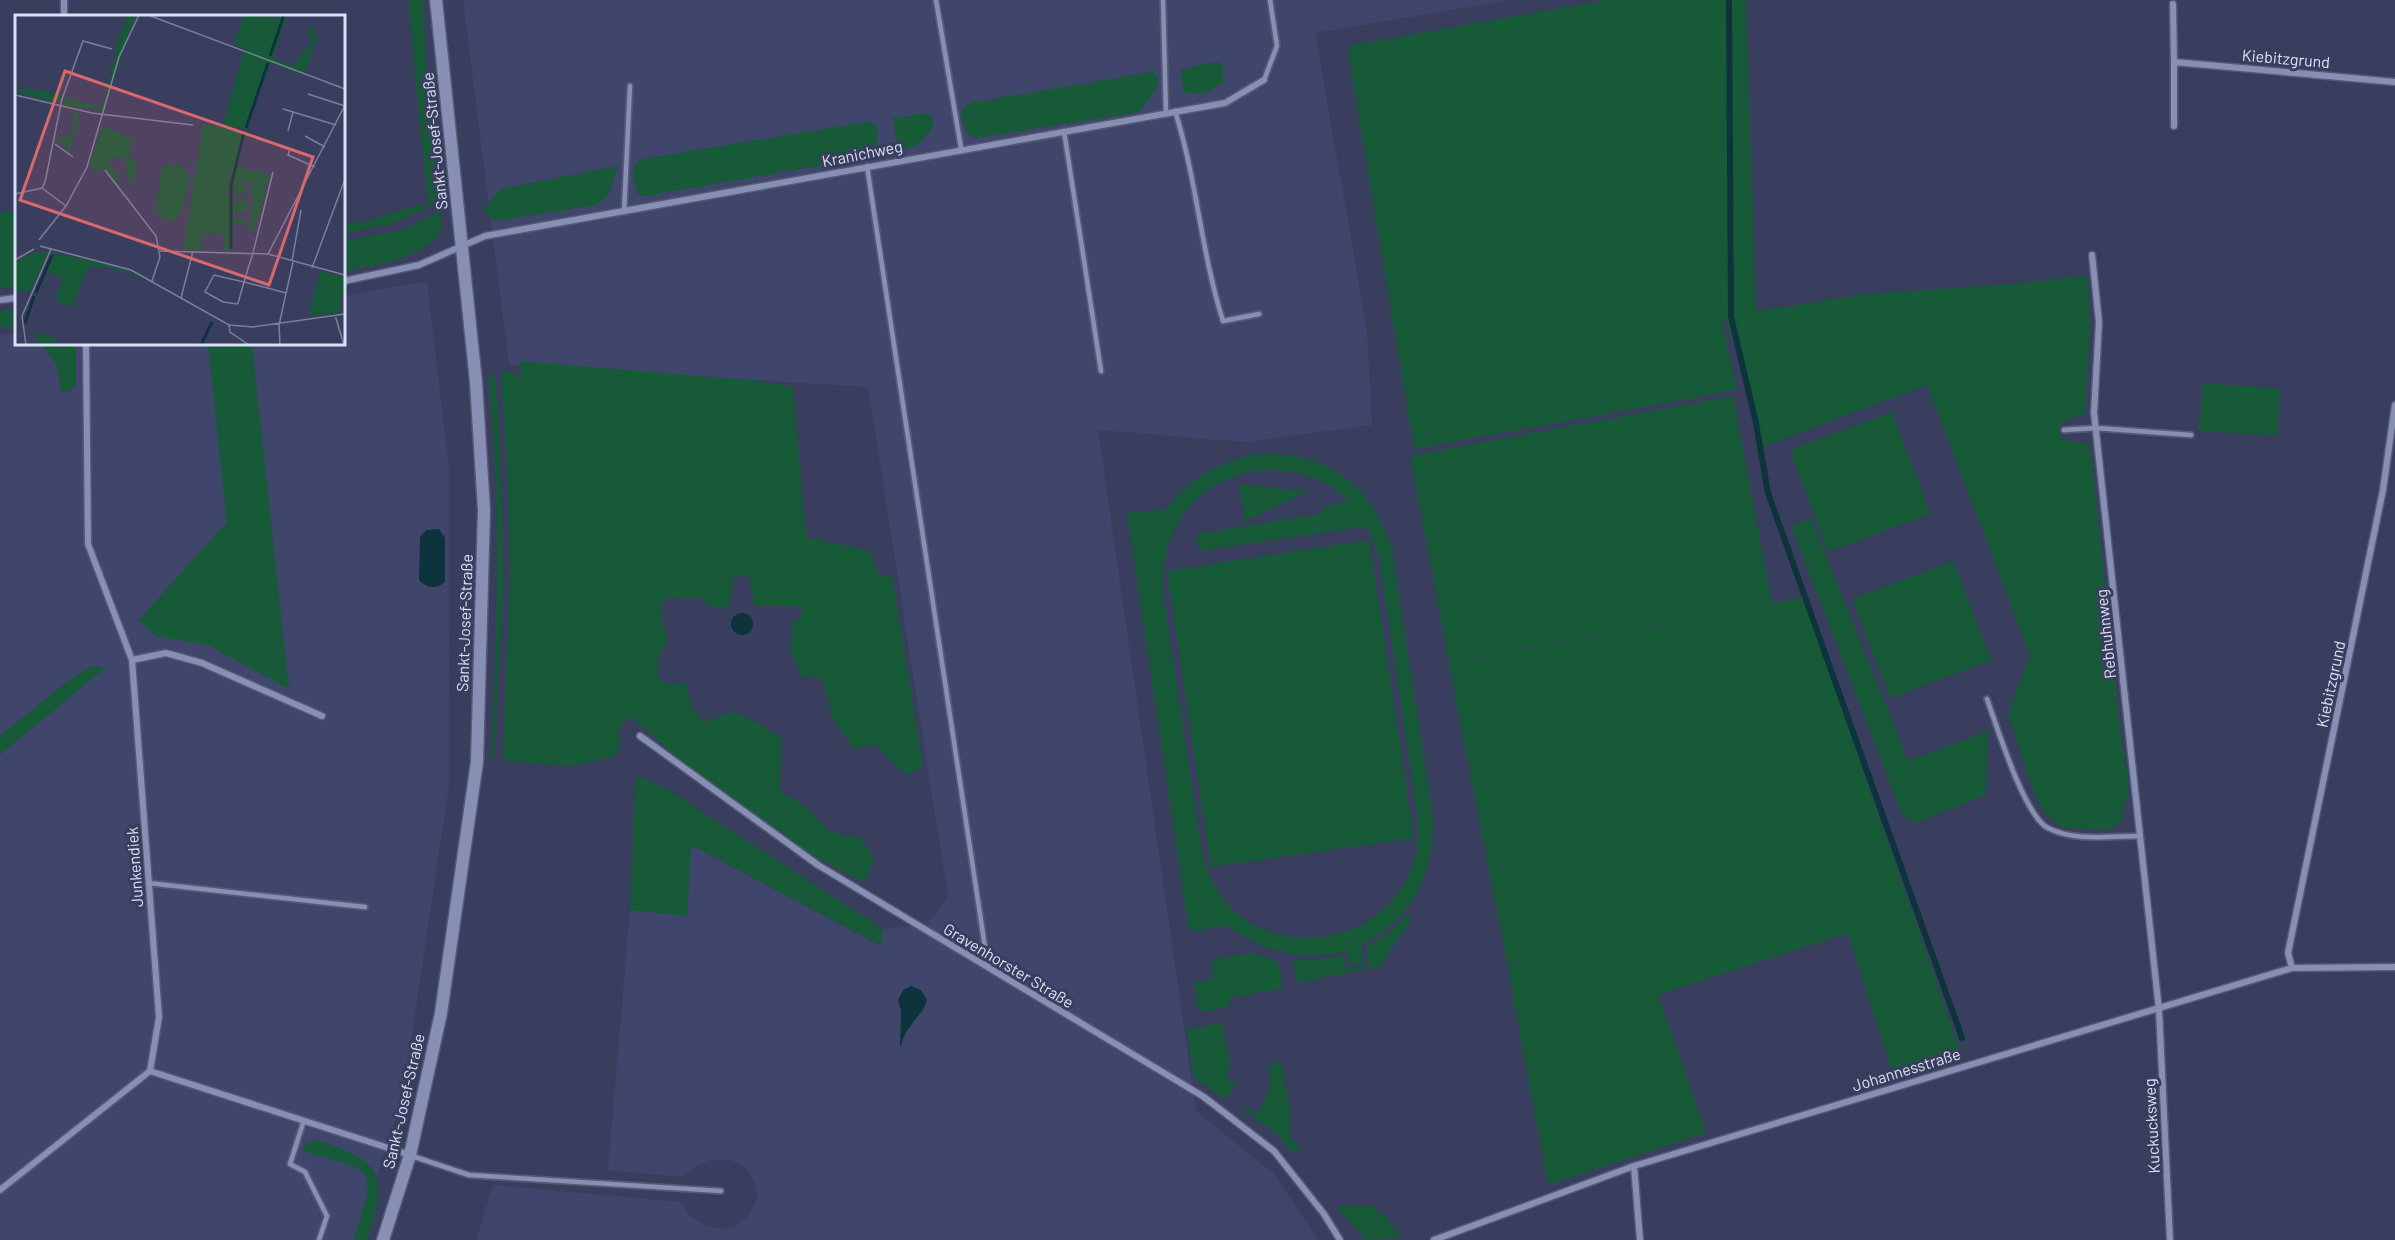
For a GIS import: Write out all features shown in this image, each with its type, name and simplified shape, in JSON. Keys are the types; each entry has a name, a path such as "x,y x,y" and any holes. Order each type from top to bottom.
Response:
{"street":[{"name":"Sankt-Josef-Straße","path":"383,1240 410,1155 441,1013 477,762 484,510 476,382 436,0"},
{"path":"2173,4 2174,126"},
{"name":"Kiebitzgrund","path":"2174,62 2395,82"},
{"name":"Kranichweg","path":"345,281 419,265 485,236 961,148 1225,103 1264,80"},
{"name":"Rebhuhnweg","path":"2092,255 2099,322 2096,428 2159,1010"},
{"path":"0,300 15,298"},
{"name":"Junkendiek","path":"86,345 88,544 132,660 159,1017 150,1071"},
{"name":"Kiebitzgrund","path":"2292,968 2288,953 2383,490 2395,405"},
{"path":"132,660 166,653 202,663 322,716"},
{"name":"Gravenhorster Straße","path":"640,736 818,865 1204,1098 1274,1151 1324,1214 1340,1240"},
{"name":"Johannesstraße","path":"1434,1240 1634,1166 2159,1010 2292,968 2395,967"},
{"name":"Kuckucksweg","path":"2159,1010 2170,1240"},
{"path":"0,1190 150,1071 410,1155"},
{"path":"1634,1166 1640,1240"}],"lane":[{"path":"936,0 961,148"},
{"path":"1163,0 1166,113"},
{"path":"1264,80 1277,46 1270,0"},
{"path":"624,212 630,87"},
{"path":"1175,111 1183,136 1210,281 1223,321 1259,314"},
{"path":"1064,130 1101,371"},
{"path":"867,166 988,968"},
{"path":"2064,430 2096,428 2191,435"},
{"path":"1987,699 2021,792 2047,828 2083,837 2140,836"},
{"path":"148,883 365,907"},
{"path":"304,1120 290,1164 305,1172 327,1216 319,1240"},
{"path":"410,1155 469,1174 721,1191"}],"shaded area":[{"path":"463,0 1511,0 1315,33 1367,329 1372,425 1247,442 1098,430 1196,1111 1274,1174 1318,1240 476,1240 493,1185 680,1202 690,1216 704,1225 722,1229 735,1227 749,1215 758,1197 754,1180 744,1166 730,1160 712,1160 696,1166 683,1177 608,1170 630,910 687,916 691,845 881,946 883,929 927,924 948,897 868,387 509,365"},
{"path":"427,281 449,469 449,785 403,1095 356,1240 0,1240 0,335 15,334 15,345 345,345 345,296"},
{"path":"439,529 445,538 445,581 439,586 432,587 419,580 420,537 426,530"},
{"path":"738,613 746,613 753,620 753,628 746,635 738,635 731,628 731,620"},
{"path":"911,986 921,990 927,1000 924,1008 906,1032 900,1047 901,1011 898,1000 903,990"}],"green space":[{"path":"408,0 423,0 428,106 439,201 428,207"},
{"path":"1607,0 1746,0 1756,311 1867,294 2027,283 2076,276 2088,278 2090,326 2085,413 2060,423 2061,439 2088,444 2092,462 2120,729 2129,785 2121,822 2109,830 2063,828 2044,813 2032,788 2008,715 2030,655 1927,385 1764,446 1725,315 1723,326 1737,390 1414,449 1347,46"},
{"path":"1218,61 1223,67 1223,82 1206,93 1186,93 1182,86 1181,69"},
{"path":"1152,72 1158,76 1157,88 1139,112 977,138 966,133 961,115 964,107 974,102"},
{"path":"927,113 932,117 933,127 920,143 901,150 897,146 893,118"},
{"path":"873,122 878,130 875,151 869,154 819,166 643,196 637,194 633,173 635,164 644,159"},
{"path":"618,166 609,195 596,205 495,221 483,211 500,189"},
{"path":"421,204 426,208 391,224 345,233 345,224 367,221"},
{"path":"439,211 442,225 438,236 428,245 416,252 384,263 345,271 345,241 403,230"},
{"path":"0,212 15,212 15,287 0,289"},
{"path":"15,310 15,328 0,327 0,311"},
{"path":"42,345 76,345 76,384 70,391 62,393 56,364"},
{"path":"208,345 252,345 289,689 208,645 155,636 139,620 227,522"},
{"path":"519,361 758,381 793,387 806,537 871,551 878,575 892,575 923,767 906,775 875,745 853,749 833,719 822,678 801,676 790,649 793,621 804,614 798,606 755,606 748,575 733,577 730,605 725,609 709,606 699,597 663,599 660,613 668,640 658,658 658,679 669,684 686,684 693,711 706,722 730,712 743,715 781,737 780,791 805,807 830,831 860,837 874,858 865,883 818,859 751,816 688,768 629,716 618,729 621,741 616,756 571,766 506,761 503,757 510,576 507,464 501,376 505,370 522,378"},
{"path":"494,373 499,420 504,584 494,758 491,757 497,519 488,377"},
{"path":"2203,383 2280,389 2277,436 2199,431"},
{"path":"1733,396 1772,603 1449,663 1410,456"},
{"path":"1892,412 1930,514 1828,552 1790,450"},
{"path":"1267,453 1291,455 1312,460 1347,478 1373,508 1392,549 1433,817 1432,838 1425,875 1417,892 1395,922 1361,945 1364,962 1349,965 1347,951 1315,955 1284,952 1256,942 1228,926 1189,931 1127,513 1166,509 1187,487 1211,470 1252,455","holes":["1261,470 1309,476 1330,486 1349,502 1326,506 1319,514 1196,534 1199,551 1367,526 1379,557 1417,813 1414,862 1394,899 1362,924 1324,937 1284,936 1247,921 1218,891 1201,846 1164,601 1163,577 1166,554 1173,533 1184,514 1198,498 1216,485 1237,476"]},
{"path":"1239,484 1297,491 1301,488 1305,493 1245,521"},
{"path":"1811,519 1908,761 1988,731 1986,795 1915,823 1902,814 1791,526"},
{"path":"1369,540 1414,838 1211,867 1167,571"},
{"path":"1953,561 1991,660 1890,698 1852,599"},
{"path":"1805,597 1962,1057 1893,1075 1848,933 1658,995 1706,1133 1548,1185 1507,964 1542,958 1507,963 1449,664"},
{"path":"94,665 105,668 0,755 0,736 69,680"},
{"path":"636,775 665,788 883,929 882,946 691,845 687,916 630,910"},
{"path":"1407,916 1411,920 1380,966 1297,983 1293,960 1315,960 1344,955 1346,969 1369,965 1366,947 1384,936"},
{"path":"1254,953 1278,962 1283,988 1229,998 1230,1007 1198,1012 1193,982 1214,979 1211,959"},
{"path":"1222,1023 1230,1064 1226,1077 1236,1085 1229,1096 1223,1098 1193,1077 1187,1029"},
{"path":"1281,1061 1291,1118 1290,1138 1300,1146 1293,1153 1277,1134 1243,1109 1246,1106 1257,1115 1270,1088 1270,1063"},
{"path":"317,1140 356,1155 375,1173 378,1185 377,1199 368,1240 354,1240 366,1196 368,1184 365,1175 358,1169 303,1151 304,1145"},
{"path":"1373,1206 1387,1218 1400,1238 1366,1240 1336,1207"}],"waterway":[{"path":"1729,0 1731,317 1756,423 1768,493 1962,1038"}]}
